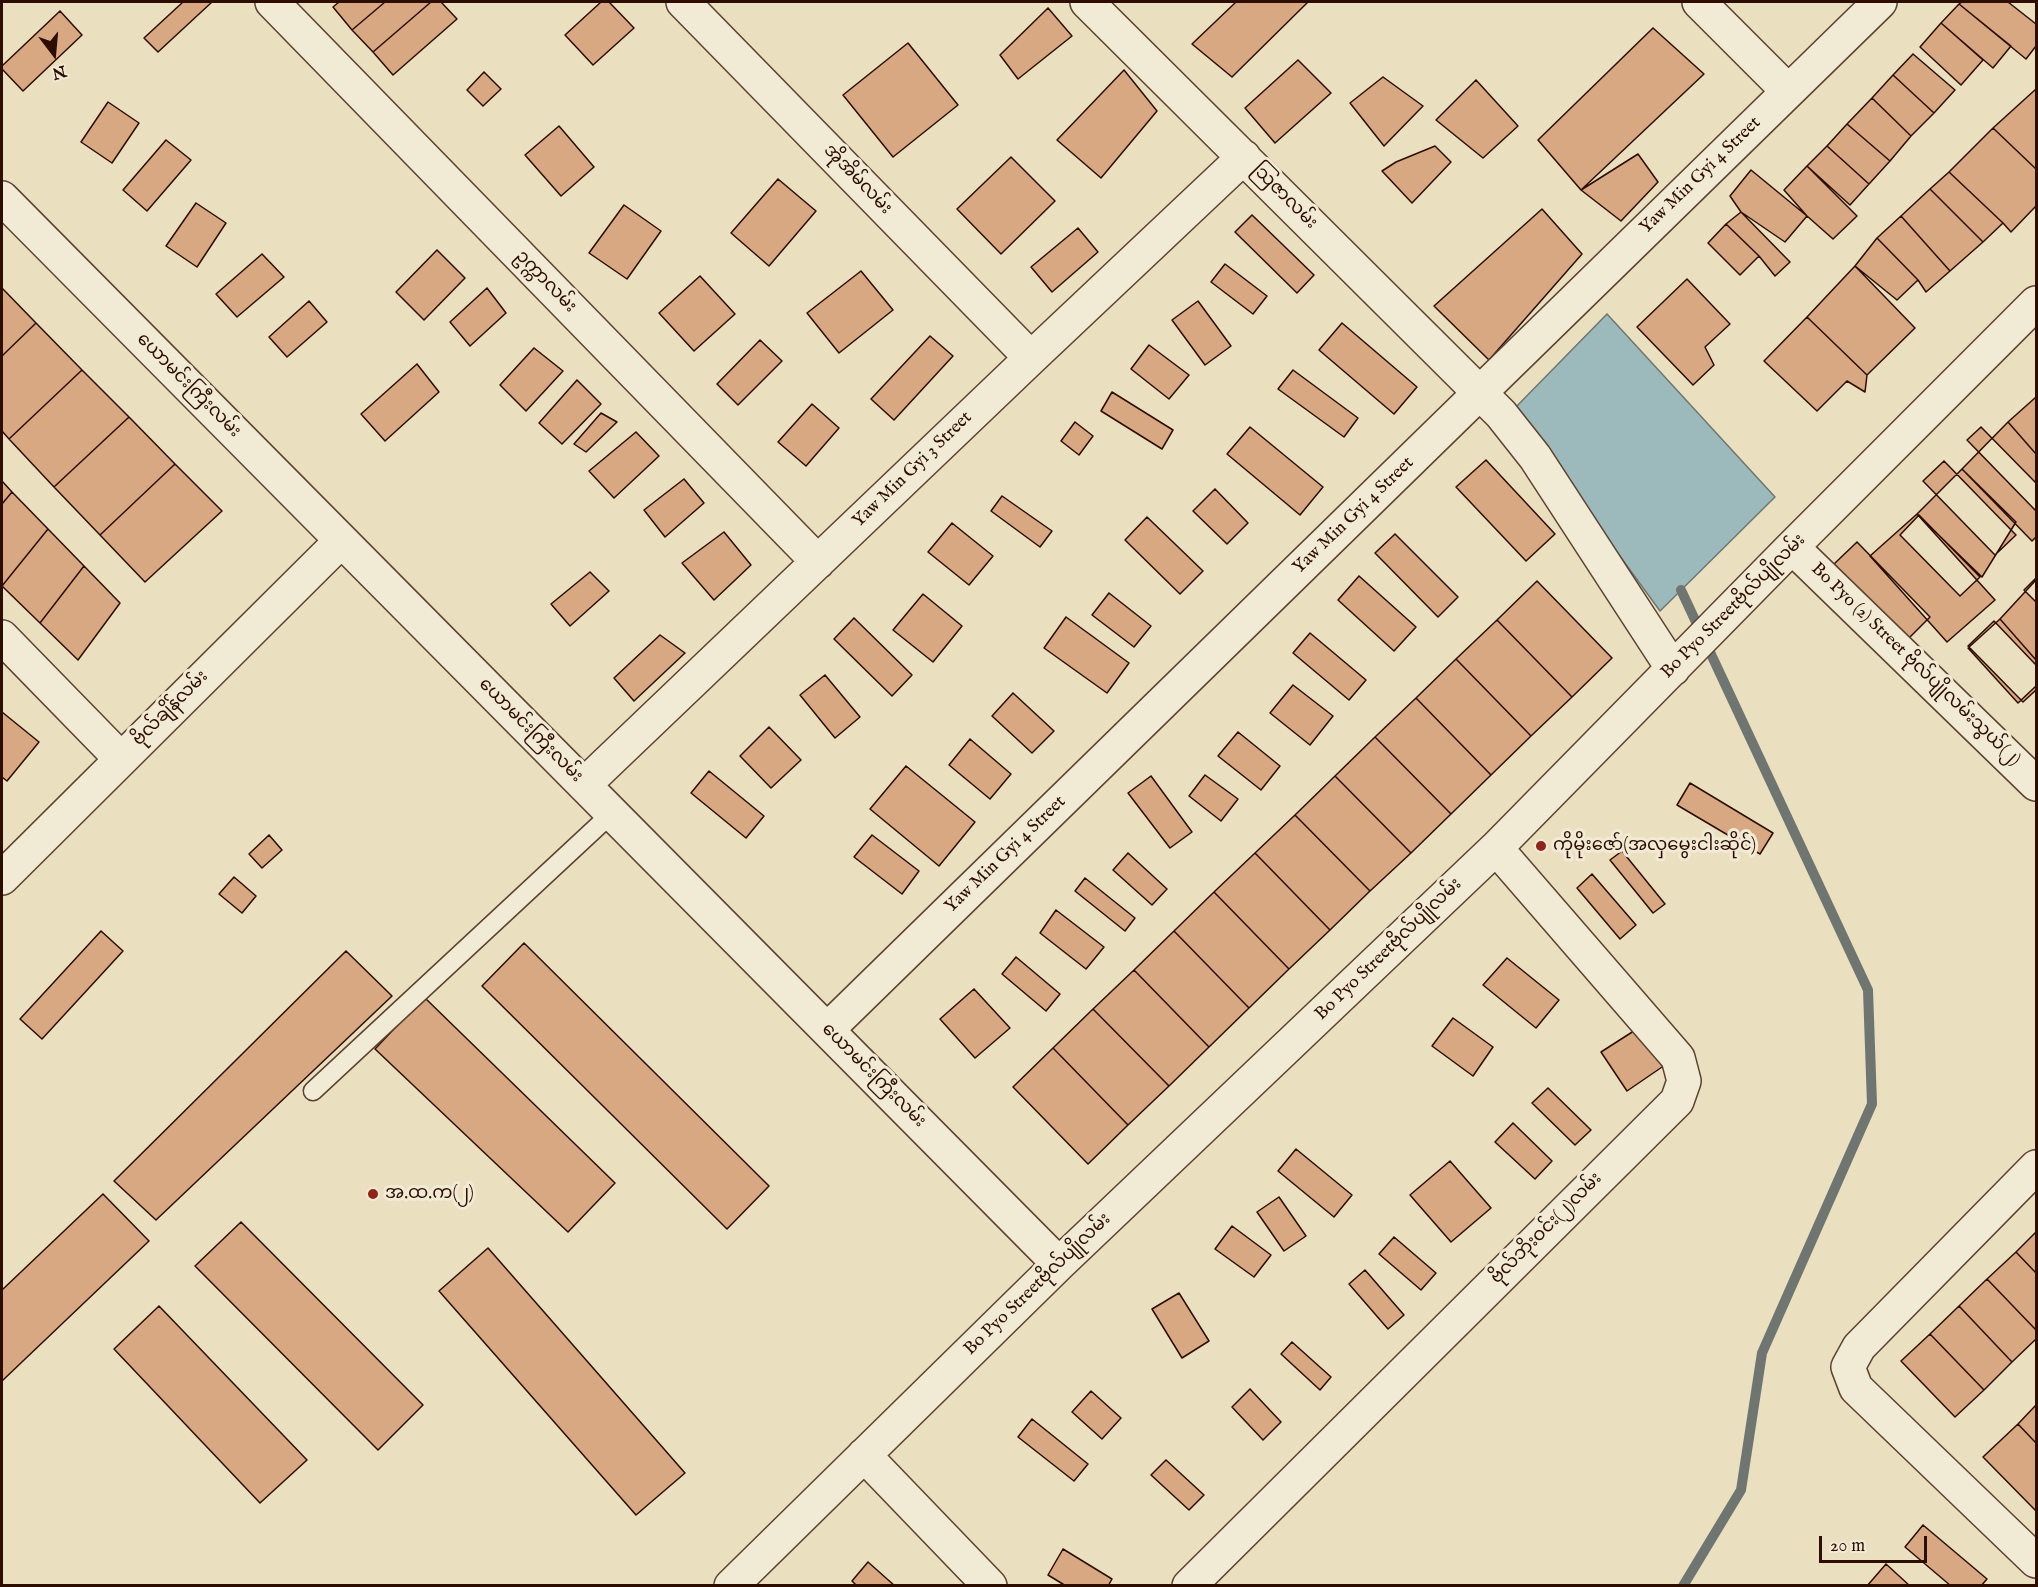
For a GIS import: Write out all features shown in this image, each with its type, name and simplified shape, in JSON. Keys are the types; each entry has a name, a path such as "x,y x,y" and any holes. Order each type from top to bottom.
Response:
{"street":[{"name":"ဥက္ကာလမ်း","path":"272,2 818,562"},
{"name":"အိုအိမ်လမ်း","path":"683,2 1030,358"},
{"name":"သြဇာလမ်း","path":"1087,2 1481,392 1530,451 1673,669"},
{"path":"1698,2 1788,92"},
{"name":"Yaw Min Gyi 4 Street","path":"827,1030 1880,2"},
{"name":"Yaw Min Gyi 3 Street","path":"584,785 1030,358 1244,157"},
{"name":"ယောမင်းကြီးလမ်း","path":"2,198 1059,1264"},
{"name":"Bo Pyo Streetဗိုလ်ပျိုလမ်း","path":"732,1586 1059,1264 1496,848 2037,303"},
{"name":"ဗိုလ်ချိန်လမ်း","path":"2,878 341,541"},
{"name":"Bo Pyo (2) Street ဗိုလ်ပျိုလမ်းသွယ်(၂)","path":"1792,548 2031,768"},
{"path":"2,637 121,759"},
{"name":"ဗိုလ်ဘိုးဝင်း(၂)လမ်း","path":"1189,1586 1677,1101 1684,1080 1677,1058 1496,848"},
{"path":"2037,1167 1859,1347 1848,1367 1856,1388 2037,1561"},
{"path":"864,1455 990,1586"}],"lane":[{"path":"313,1091 612,813"}],"water":[{"path":"1607,314 1775,497 1660,611 1513,410"}],"building":[{"path":"183,2 212,2 158,52 144,38"},
{"path":"339,2 385,2 352,30 333,7"},
{"path":"385,2 431,2 373,52 352,30"},
{"path":"431,2 441,2 457,19 393,75 373,52"},
{"path":"601,2 609,2 634,28 593,65 565,35"},
{"path":"1236,2 1308,2 1232,77 1192,44"},
{"path":"1962,2 2008,2 2036,24 2036,46 2026,59 1959,4"},
{"path":"1959,4 2011,46 1993,68 1941,23"},
{"path":"1048,8 1072,36 1018,79 1000,55"},
{"path":"60,11 82,35 23,91 2,69 2,66"},
{"path":"1941,23 1983,60 1961,85 1920,47"},
{"path":"1653,28 1704,74 1581,190 1538,140"},
{"path":"908,43 958,105 893,157 843,95"},
{"path":"1913,54 1955,90 1934,113 1893,75"},
{"path":"1298,60 1331,93 1275,143 1245,108"},
{"path":"1124,70 1157,111 1101,178 1057,140"},
{"path":"484,72 501,89 483,106 467,90"},
{"path":"1893,75 1934,113 1911,136 1872,98"},
{"path":"1383,77 1423,106 1384,146 1350,103"},
{"path":"1476,80 1518,126 1483,158 1436,120"},
{"path":"2036,89 2036,169 1993,128"},
{"path":"1872,98 1911,136 1890,161 1847,124"},
{"path":"108,102 139,123 112,163 81,142"},
{"path":"1847,124 1890,161 1869,184 1827,146"},
{"path":"559,126 594,167 561,196 525,155"},
{"path":"1993,128 2036,169 2036,206 2011,232 1949,172"},
{"path":"166,140 191,160 147,211 123,190"},
{"path":"1435,146 1451,162 1412,203 1382,171 1396,162"},
{"path":"1827,146 1869,184 1850,205 1807,166"},
{"path":"1638,154 1658,182 1621,221 1581,190"},
{"path":"1011,157 1055,201 1001,254 957,209"},
{"path":"1807,166 1857,216 1833,239 1807,216 1784,190"},
{"path":"1751,170 1807,216 1785,242 1741,212 1730,196"},
{"path":"1949,172 2003,223 1983,242 1930,189"},
{"path":"778,179 816,211 769,266 731,233"},
{"path":"1930,189 1983,242 1950,271 1901,216"},
{"path":"196,203 226,223 197,267 166,246"},
{"path":"624,205 661,231 627,279 589,253"},
{"path":"1542,209 1582,254 1489,360 1434,306"},
{"path":"1741,212 1790,262 1775,276 1759,256 1726,224"},
{"path":"1252,215 1314,275 1297,293 1235,232"},
{"path":"1901,216 1950,271 1926,292 1918,280 1877,238"},
{"path":"1726,224 1759,256 1740,275 1708,243"},
{"path":"1078,228 1098,252 1052,292 1031,267"},
{"path":"1877,238 1918,280 1897,300 1855,266"},
{"path":"437,250 465,278 424,320 396,292"},
{"path":"262,254 284,277 237,317 216,294"},
{"path":"1225,264 1267,296 1253,314 1211,282"},
{"path":"1855,266 1915,328 1867,375 1807,317"},
{"path":"861,271 893,310 839,353 807,313"},
{"path":"700,276 735,314 694,351 659,313"},
{"path":"1687,279 1730,324 1705,347 1714,365 1693,385 1637,327"},
{"path":"2,288 36,323 2,356"},
{"path":"487,288 506,313 470,346 450,322"},
{"path":"309,301 327,322 287,357 269,337"},
{"path":"1198,301 1231,346 1205,365 1172,320"},
{"path":"1807,317 1867,375 1865,392 1847,381 1817,411 1764,361"},
{"path":"36,323 82,370 9,439 2,431 2,356"},
{"path":"1342,323 1417,387 1394,414 1319,350"},
{"path":"930,336 953,356 894,420 871,399"},
{"path":"760,340 782,361 738,405 717,384"},
{"path":"1149,345 1189,375 1169,399 1131,369"},
{"path":"534,348 563,371 526,411 500,385"},
{"path":"417,364 439,392 385,441 361,414"},
{"path":"82,370 129,417 54,487 9,439"},
{"path":"1293,370 1358,418 1344,437 1278,389"},
{"path":"577,380 601,404 562,444 539,423"},
{"path":"1112,392 1173,430 1162,449 1101,411"},
{"path":"2036,397 2036,454 2008,422"},
{"path":"812,404 839,428 806,466 778,442"},
{"path":"601,413 617,422 586,452 574,444"},
{"path":"129,417 175,464 100,535 54,487"},
{"path":"1075,422 1093,436 1079,455 1061,441"},
{"path":"2008,422 2036,454 2036,537 2032,541 1962,469"},
{"path":"1250,427 1323,487 1300,515 1227,454"},
{"path":"1981,427 2036,483 2036,511 1967,440"},
{"path":"636,432 659,456 614,498 589,471"},
{"path":"1486,460 1555,534 1526,561 1456,487"},
{"path":"1944,461 2016,535 1995,555 1923,481"},
{"path":"175,464 222,511 145,582 100,535"},
{"path":"1962,469 2016,522 1982,577 1917,514"},
{"path":"684,479 704,503 665,537 644,510"},
{"path":"2,481 12,492 2,504"},
{"path":"1215,489 1248,523 1227,544 1193,511"},
{"path":"12,492 48,529 2,586 2,504"},
{"path":"1002,496 1052,531 1040,547 991,511"},
{"path":"1917,514 1995,600 1947,642 1870,556"},
{"path":"1919,515 1980,577 1960,596 1900,535"},
{"path":"1147,517 1203,571 1180,594 1125,540"},
{"path":"952,523 993,556 969,585 928,552"},
{"path":"48,529 84,566 40,623 2,586"},
{"path":"724,532 751,565 714,600 682,563"},
{"path":"1395,534 1458,597 1438,617 1375,553"},
{"path":"1857,542 1930,617 1907,640 1834,564"},
{"path":"84,566 120,603 78,660 40,623"},
{"path":"590,572 609,591 570,626 551,604"},
{"path":"1359,576 1416,627 1394,651 1338,600"},
{"path":"2036,578 2036,602 2024,590"},
{"path":"2036,580 2036,660 2000,619"},
{"path":"1537,581 1612,658 1572,697 1497,620"},
{"path":"1109,593 1151,626 1134,647 1092,615"},
{"path":"923,594 962,626 933,662 893,630"},
{"path":"1066,617 1129,663 1107,693 1044,648"},
{"path":"854,618 912,675 892,696 834,639"},
{"path":"2000,619 2036,660 2036,686 2018,703 1968,648"},
{"path":"1497,620 1572,697 1531,736 1456,659"},
{"path":"1994,621 2036,665 2036,690 2023,702 1968,646"},
{"path":"1310,633 1366,680 1349,700 1293,653"},
{"path":"660,635 685,653 634,701 614,678"},
{"path":"1456,659 1531,736 1491,775 1416,698"},
{"path":"825,675 860,717 835,738 800,695"},
{"path":"1293,685 1333,716 1310,745 1270,713"},
{"path":"1013,693 1054,731 1032,753 992,716"},
{"path":"1416,698 1491,775 1451,814 1375,737"},
{"path":"2,712 39,742 7,781 2,777"},
{"path":"769,727 801,760 771,788 740,756"},
{"path":"1238,732 1280,766 1261,790 1218,756"},
{"path":"1375,737 1451,814 1411,853 1335,776"},
{"path":"970,739 1011,774 990,799 949,765"},
{"path":"906,766 975,822 939,866 870,809"},
{"path":"709,771 764,816 746,838 691,793"},
{"path":"1205,775 1238,799 1221,821 1189,796"},
{"path":"1151,776 1192,832 1170,848 1128,793"},
{"path":"1335,776 1411,853 1370,891 1295,815"},
{"path":"1690,783 1773,833 1760,854 1677,805"},
{"path":"1295,815 1370,891 1330,930 1255,853"},
{"path":"269,835 282,850 262,868 249,854"},
{"path":"872,835 919,871 902,894 854,857"},
{"path":"1622,851 1665,904 1653,913 1610,860"},
{"path":"1128,853 1167,889 1152,905 1113,870"},
{"path":"1255,853 1330,930 1289,969 1214,892"},
{"path":"1592,874 1636,925 1620,939 1577,888"},
{"path":"234,877 256,896 242,913 219,894"},
{"path":"1085,878 1135,918 1125,931 1075,891"},
{"path":"1214,892 1289,969 1249,1008 1174,931"},
{"path":"1056,910 1104,947 1086,969 1040,933"},
{"path":"101,931 123,951 42,1039 20,1019"},
{"path":"1174,931 1249,1008 1209,1047 1134,970"},
{"path":"524,943 769,1186 727,1229 482,986"},
{"path":"346,951 392,996 156,1220 114,1181"},
{"path":"1016,957 1060,994 1046,1011 1002,974"},
{"path":"1507,958 1559,1000 1536,1028 1483,985"},
{"path":"1134,970 1209,1047 1169,1086 1093,1009"},
{"path":"974,989 1010,1028 975,1058 940,1019"},
{"path":"424,997 615,1183 568,1232 375,1049"},
{"path":"1093,1009 1169,1086 1128,1125 1053,1048"},
{"path":"1453,1018 1493,1047 1473,1076 1432,1046"},
{"path":"1640,1027 1665,1065 1627,1091 1601,1052"},
{"path":"1053,1048 1128,1125 1088,1164 1013,1087"},
{"path":"1548,1088 1591,1130 1575,1145 1532,1103"},
{"path":"1513,1123 1552,1161 1535,1179 1495,1142"},
{"path":"1296,1149 1352,1195 1334,1217 1278,1171"},
{"path":"1450,1161 1491,1208 1451,1242 1410,1195"},
{"path":"103,1194 149,1241 2,1381 2,1290"},
{"path":"1279,1197 1306,1236 1284,1251 1257,1212"},
{"path":"241,1222 423,1405 378,1450 195,1266"},
{"path":"1232,1226 1271,1255 1254,1277 1215,1249"},
{"path":"2036,1232 2036,1273 2016,1252"},
{"path":"1394,1237 1436,1273 1421,1290 1379,1254"},
{"path":"488,1248 685,1473 636,1515 439,1291"},
{"path":"2016,1252 2036,1273 2036,1330 1987,1279"},
{"path":"1365,1270 1404,1315 1388,1329 1349,1284"},
{"path":"1987,1279 2036,1330 2036,1339 2012,1362 1959,1306"},
{"path":"1179,1293 1209,1341 1182,1358 1152,1309"},
{"path":"159,1306 307,1460 260,1503 114,1349"},
{"path":"1959,1306 2012,1362 1984,1390 1930,1334"},
{"path":"1930,1334 1984,1390 1955,1417 1901,1361"},
{"path":"1292,1342 1331,1377 1320,1390 1281,1354"},
{"path":"1250,1389 1281,1422 1263,1440 1232,1407"},
{"path":"1091,1391 1121,1418 1102,1439 1072,1412"},
{"path":"2036,1405 2036,1443 2018,1424"},
{"path":"1032,1419 1088,1464 1074,1481 1018,1437"},
{"path":"2018,1424 2036,1443 2036,1511 1983,1457"},
{"path":"1166,1460 1204,1495 1189,1510 1151,1475"},
{"path":"1923,1525 1987,1579 1981,1586 1951,1586 1905,1547"},
{"path":"1063,1549 1112,1579 1108,1586 1066,1586 1048,1575"},
{"path":"868,1562 895,1586 857,1586 852,1581"},
{"path":"1886,1564 1910,1586 1867,1586"}],"waterway":[{"path":"1681,590 1868,990 1872,1104 1762,1353 1741,1490 1683,1586"}],"place":[{"name":"ကိုမိုးဇော်(အလှမွေးငါးဆိုင်)","path":"1541,846"},
{"name":"အ.ထ.က(၂)","path":"373,1194"}]}
